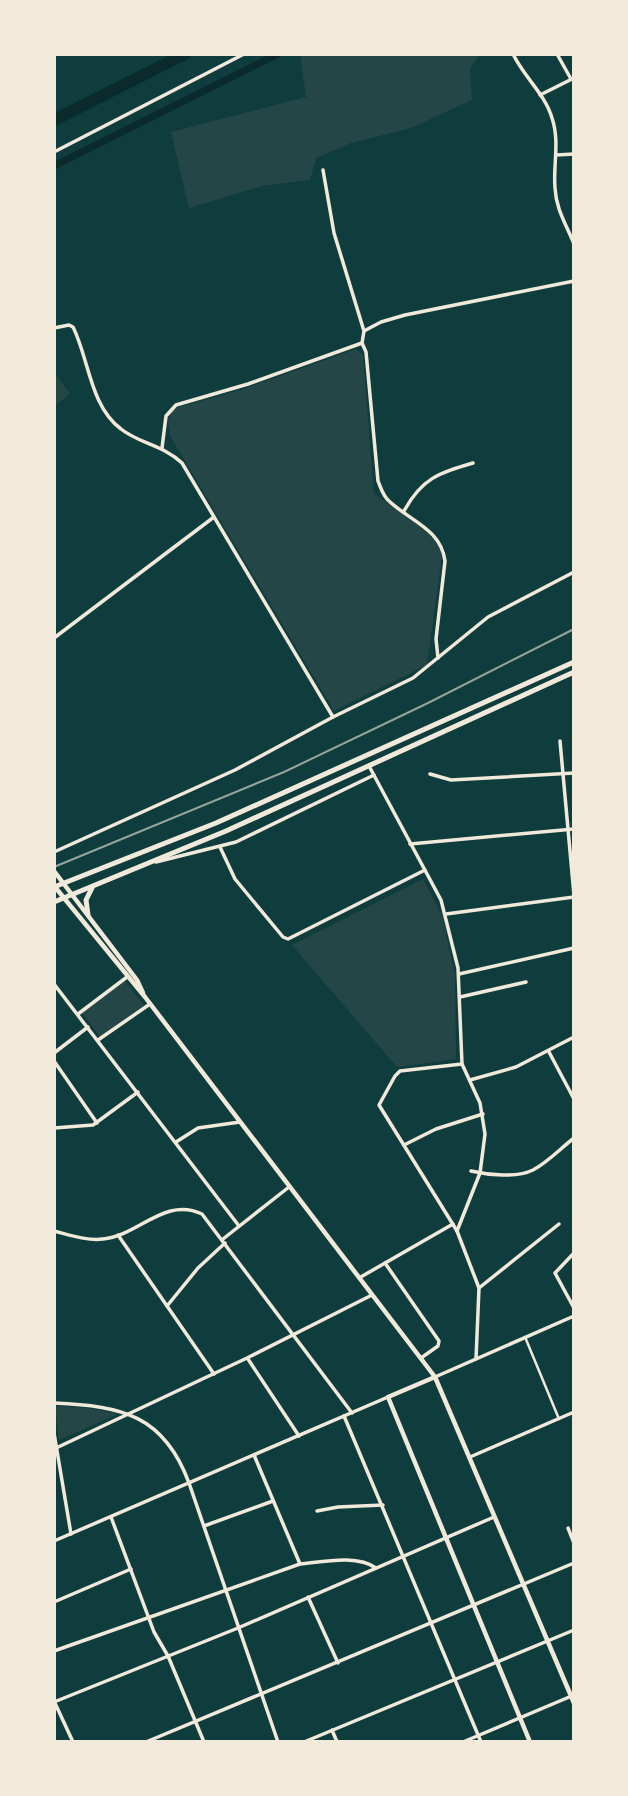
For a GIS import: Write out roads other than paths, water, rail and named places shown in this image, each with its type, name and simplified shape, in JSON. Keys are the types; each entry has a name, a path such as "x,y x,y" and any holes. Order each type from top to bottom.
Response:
{"main road":[{"path":"573,1698 435,1377 145,997 54,886 216,823 574,662"},
{"path":"54,902 226,831 574,672"},
{"path":"54,871 137,980 145,997"},
{"path":"88,915 86,900 93,887"},
{"path":"435,1377 388,1397 530,1742"}],"street":[{"path":"54,152 244,54"},
{"path":"513,54 553,119 556,197 559,212 572,234 574,243"},
{"path":"540,95 572,78 557,54"},
{"path":"556,155 574,154"},
{"path":"323,170 334,233 364,331 362,343 366,352 378,481 387,500 436,537 444,552 436,639 438,658"},
{"path":"364,331 381,322 405,315 574,281"},
{"path":"54,328 69,325 73,327 100,403 113,422 130,435 162,448 182,463 333,717"},
{"path":"162,448 166,416 173,407 248,384 362,343"},
{"path":"404,511 416,491 431,478 473,463"},
{"path":"54,638 214,517"},
{"path":"54,852 235,770 413,678 488,617 574,572"},
{"path":"446,915 574,896 560,741"},
{"path":"369,766 446,915 458,974 462,1064 483,1114 485,1134 480,1174 457,1231"},
{"path":"430,774 451,780 574,773"},
{"path":"146,864 220,848 373,775"},
{"path":"410,844 574,829"},
{"path":"220,848 235,879 283,937 288,939 425,870"},
{"path":"458,974 574,948"},
{"path":"78,1014 127,977"},
{"path":"459,998 526,982"},
{"path":"54,984 239,1226"},
{"path":"98,1040 150,1004"},
{"path":"54,1053 88,1027"},
{"path":"470,1080 516,1067 574,1037"},
{"path":"548,1051 574,1099"},
{"path":"54,1061 97,1123"},
{"path":"462,1064 400,1071 394,1076 379,1105 457,1231 479,1289 476,1359"},
{"path":"54,1128 92,1126 138,1092"},
{"path":"404,1145 436,1129 483,1114"},
{"path":"176,1142 198,1128 240,1122"},
{"path":"471,1171 480,1174 531,1171 574,1138"},
{"path":"167,1306 198,1268 239,1226 289,1186"},
{"path":"54,1231 95,1239 118,1235 163,1213 184,1208 204,1216 352,1413"},
{"path":"359,1278 453,1224"},
{"path":"479,1289 559,1224"},
{"path":"118,1235 214,1374"},
{"path":"574,1253 555,1273 574,1308"},
{"path":"385,1263 439,1342 438,1346 421,1358"},
{"path":"55,1448 247,1358 372,1294"},
{"path":"435,1377 574,1316"},
{"path":"525,1338 559,1419"},
{"path":"247,1358 299,1436"},
{"path":"54,1541 388,1397"},
{"path":"54,1403 97,1406 148,1424 163,1436 175,1451 189,1483 278,1742"},
{"path":"469,1457 574,1412"},
{"path":"344,1416 481,1742"},
{"path":"54,1433 71,1534"},
{"path":"254,1455 300,1564"},
{"path":"204,1526 273,1501"},
{"path":"317,1511 383,1505"},
{"path":"73,1742 54,1702 238,1628 494,1516"},
{"path":"111,1517 149,1618 204,1742"},
{"path":"568,1528 574,1543"},
{"path":"54,1651 300,1564 341,1561 370,1564 376,1568"},
{"path":"146,1742 574,1563"},
{"path":"54,1602 131,1569"},
{"path":"308,1597 338,1663"},
{"path":"304,1742 574,1630"},
{"path":"463,1742 573,1698"},
{"path":"332,1730 337,1742"}],"waterway":[{"path":"54,120 185,54"},
{"path":"54,166 278,54"}],"railway":[{"path":"54,867 284,772 574,629"}]}
